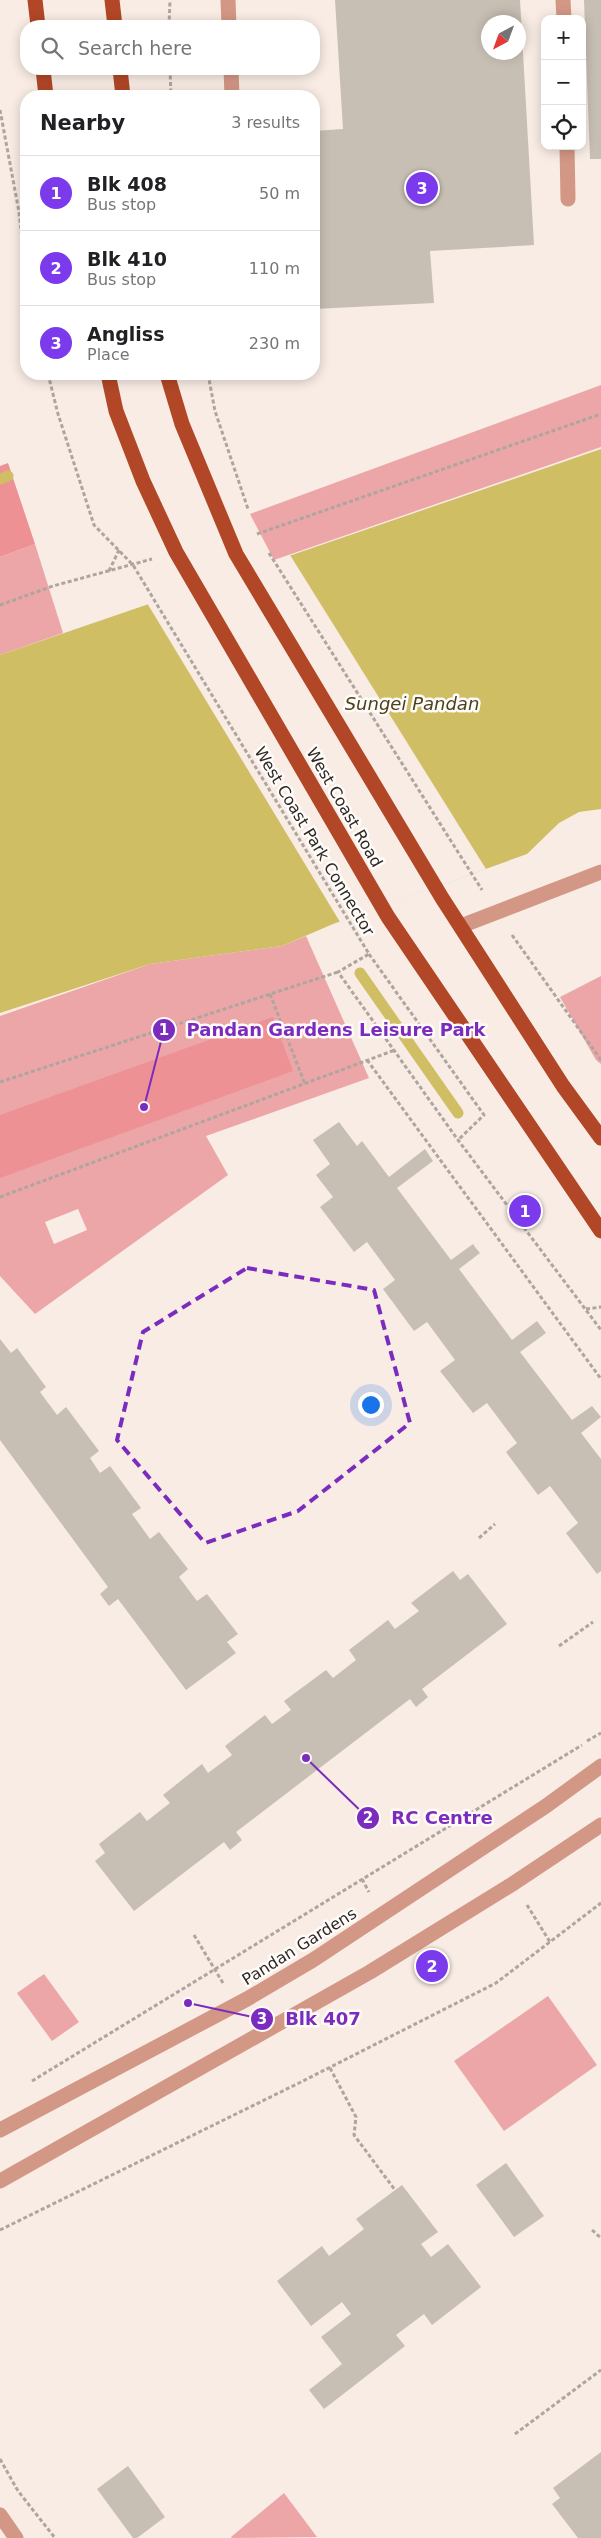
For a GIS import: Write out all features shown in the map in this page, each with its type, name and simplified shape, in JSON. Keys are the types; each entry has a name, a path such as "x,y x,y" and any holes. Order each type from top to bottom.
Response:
{"main road":[{"path":"35,0 37,20"},
{"path":"112,0 114,20"},
{"path":"44,75 45,90"},
{"path":"121,75 122,90"},
{"name":"West Coast Road","path":"109,380 116,410 143,481 176,552 388,917 601,1231"},
{"path":"170,380 182,424 236,554 442,898 563,1086 601,1138"}],"street":[{"path":"228,0 229,20"},
{"path":"563,0 564,15"},
{"path":"231,75 232,90"},
{"path":"567,150 568,199"},
{"path":"461,926 601,872"},
{"name":"Pandan Gardens","path":"0,2130 236,2005 313,1960 546,1806 601,1766"},
{"path":"0,2181 370,1972 469,1911 601,1825"},
{"path":"0,2515 16,2538"}],"path":[{"path":"169,20 170,0"},
{"path":"170,75 171,90"},
{"path":"0,110 20,221"},
{"name":"West Coast Park Connector","path":"0,1082 338,972 369,954 133,565 94,525 58,414 50,380"},
{"path":"209,380 215,411 250,514"},
{"path":"256,534 601,414"},
{"path":"254,527 256,534 261,540"},
{"path":"265,547 496,912 601,1060"},
{"path":"109,571 119,550"},
{"path":"0,604 53,586 176,552"},
{"path":"369,954 484,1115 458,1140"},
{"path":"338,972 458,1140 601,1330"},
{"path":"270,994 305,1084"},
{"path":"0,1197 395,1050"},
{"path":"367,1060 492,1234 601,1379"},
{"path":"586,1309 601,1307"},
{"path":"479,1538 495,1524"},
{"path":"559,1646 593,1622"},
{"path":"24,2086 601,1733"},
{"path":"0,2229 330,2068 496,1983 601,1903"},
{"path":"194,1935 236,2005"},
{"path":"330,2068 356,2117 354,2136 395,2190"},
{"path":"592,2230 601,2238"},
{"path":"515,2434 601,2370"},
{"path":"0,2459 18,2490 54,2538"}],"highlighted area":[{"path":"247,1268 374,1290 410,1423 298,1511 205,1543 117,1440 143,1332"}],"shaded area":[{"path":"601,385 601,447 274,560 250,514"},
{"path":"8,463 35,544 0,557 0,466"},
{"path":"35,544 63,633 0,655 0,557"},
{"path":"306,936 369,1078 206,1136 228,1175 35,1314 0,1276 0,1016 150,964 282,946","holes":["78,1209 87,1230 54,1244 45,1222"]},
{"path":"601,976 601,1064 596,1060 560,997"},
{"path":"273,1017 293,1071 0,1178 0,1115"},
{"path":"44,1974 79,2022 52,2041 17,1993"},
{"path":"548,1996 597,2065 504,2131 454,2061"},
{"path":"284,2493 317,2537 231,2537"}],"water":[{"name":"Sungei Pandan","path":"601,449 601,809 579,812 559,823 527,854 333,924 282,946 150,964 0,1013 0,655"}],"pier":[{"path":"290,555 486,869 340,922 147,603"}],"building":[{"path":"335,0 520,0 521,15 481,15 481,60 523,60 534,245 430,251 434,303 320,309 320,131 343,129"},
{"path":"584,0 601,0 601,159 590,159"},
{"path":"339,1122 357,1146 362,1141 389,1177 425,1149 433,1161 397,1188 451,1260 473,1244 480,1253 459,1269 512,1340 537,1321 546,1333 520,1352 572,1420 592,1406 601,1417 581,1433 601,1459 601,1571 597,1574 566,1533 578,1523 550,1486 538,1495 506,1452 517,1443 487,1403 473,1413 440,1371 455,1360 427,1322 414,1331 383,1289 395,1280 367,1242 354,1252 320,1207 333,1197 316,1175 330,1164 313,1140"},
{"path":"0,1339 11,1353 17,1348 46,1387 40,1392 57,1415 66,1407 99,1451 90,1458 100,1473 110,1466 141,1508 132,1514 150,1539 159,1532 188,1569 179,1577 197,1601 207,1594 238,1634 227,1642 236,1653 186,1690 118,1599 109,1606 100,1594 108,1587 0,1440"},
{"path":"453,1571 460,1580 468,1574 507,1624 422,1689 428,1697 416,1707 410,1699 236,1832 242,1840 230,1850 224,1842 134,1911 95,1861 105,1853 99,1844 140,1812 147,1821 170,1803 163,1795 202,1764 208,1773 232,1755 225,1746 265,1715 272,1724 291,1710 284,1701 326,1670 333,1678 356,1660 349,1650 388,1620 395,1629 419,1611 411,1603"},
{"path":"506,2163 544,2216 514,2237 476,2185"},
{"path":"402,2185 438,2232 421,2244 431,2257 448,2244 481,2287 432,2325 424,2314 396,2335 405,2346 324,2409 309,2390 342,2364 321,2337 351,2314 342,2302 311,2326 277,2281 322,2246 329,2256 364,2229 356,2219"},
{"path":"601,2452 601,2538 578,2538 552,2504 560,2498 553,2488"},
{"path":"128,2466 165,2517 137,2538 133,2538 97,2489"}],"waterway":[{"path":"0,479 8,476"},
{"path":"360,973 458,1113"}],"place":[{"name":"Angliss","path":"422,188"},
{"name":"Pandan Gardens Leisure Park","path":"144,1107"},
{"name":"Blk 408","path":"525,1211"},
{"name":"RC Centre","path":"306,1758"},
{"name":"Blk 410","path":"432,1966"},
{"name":"Blk 407","path":"188,2003"}]}
